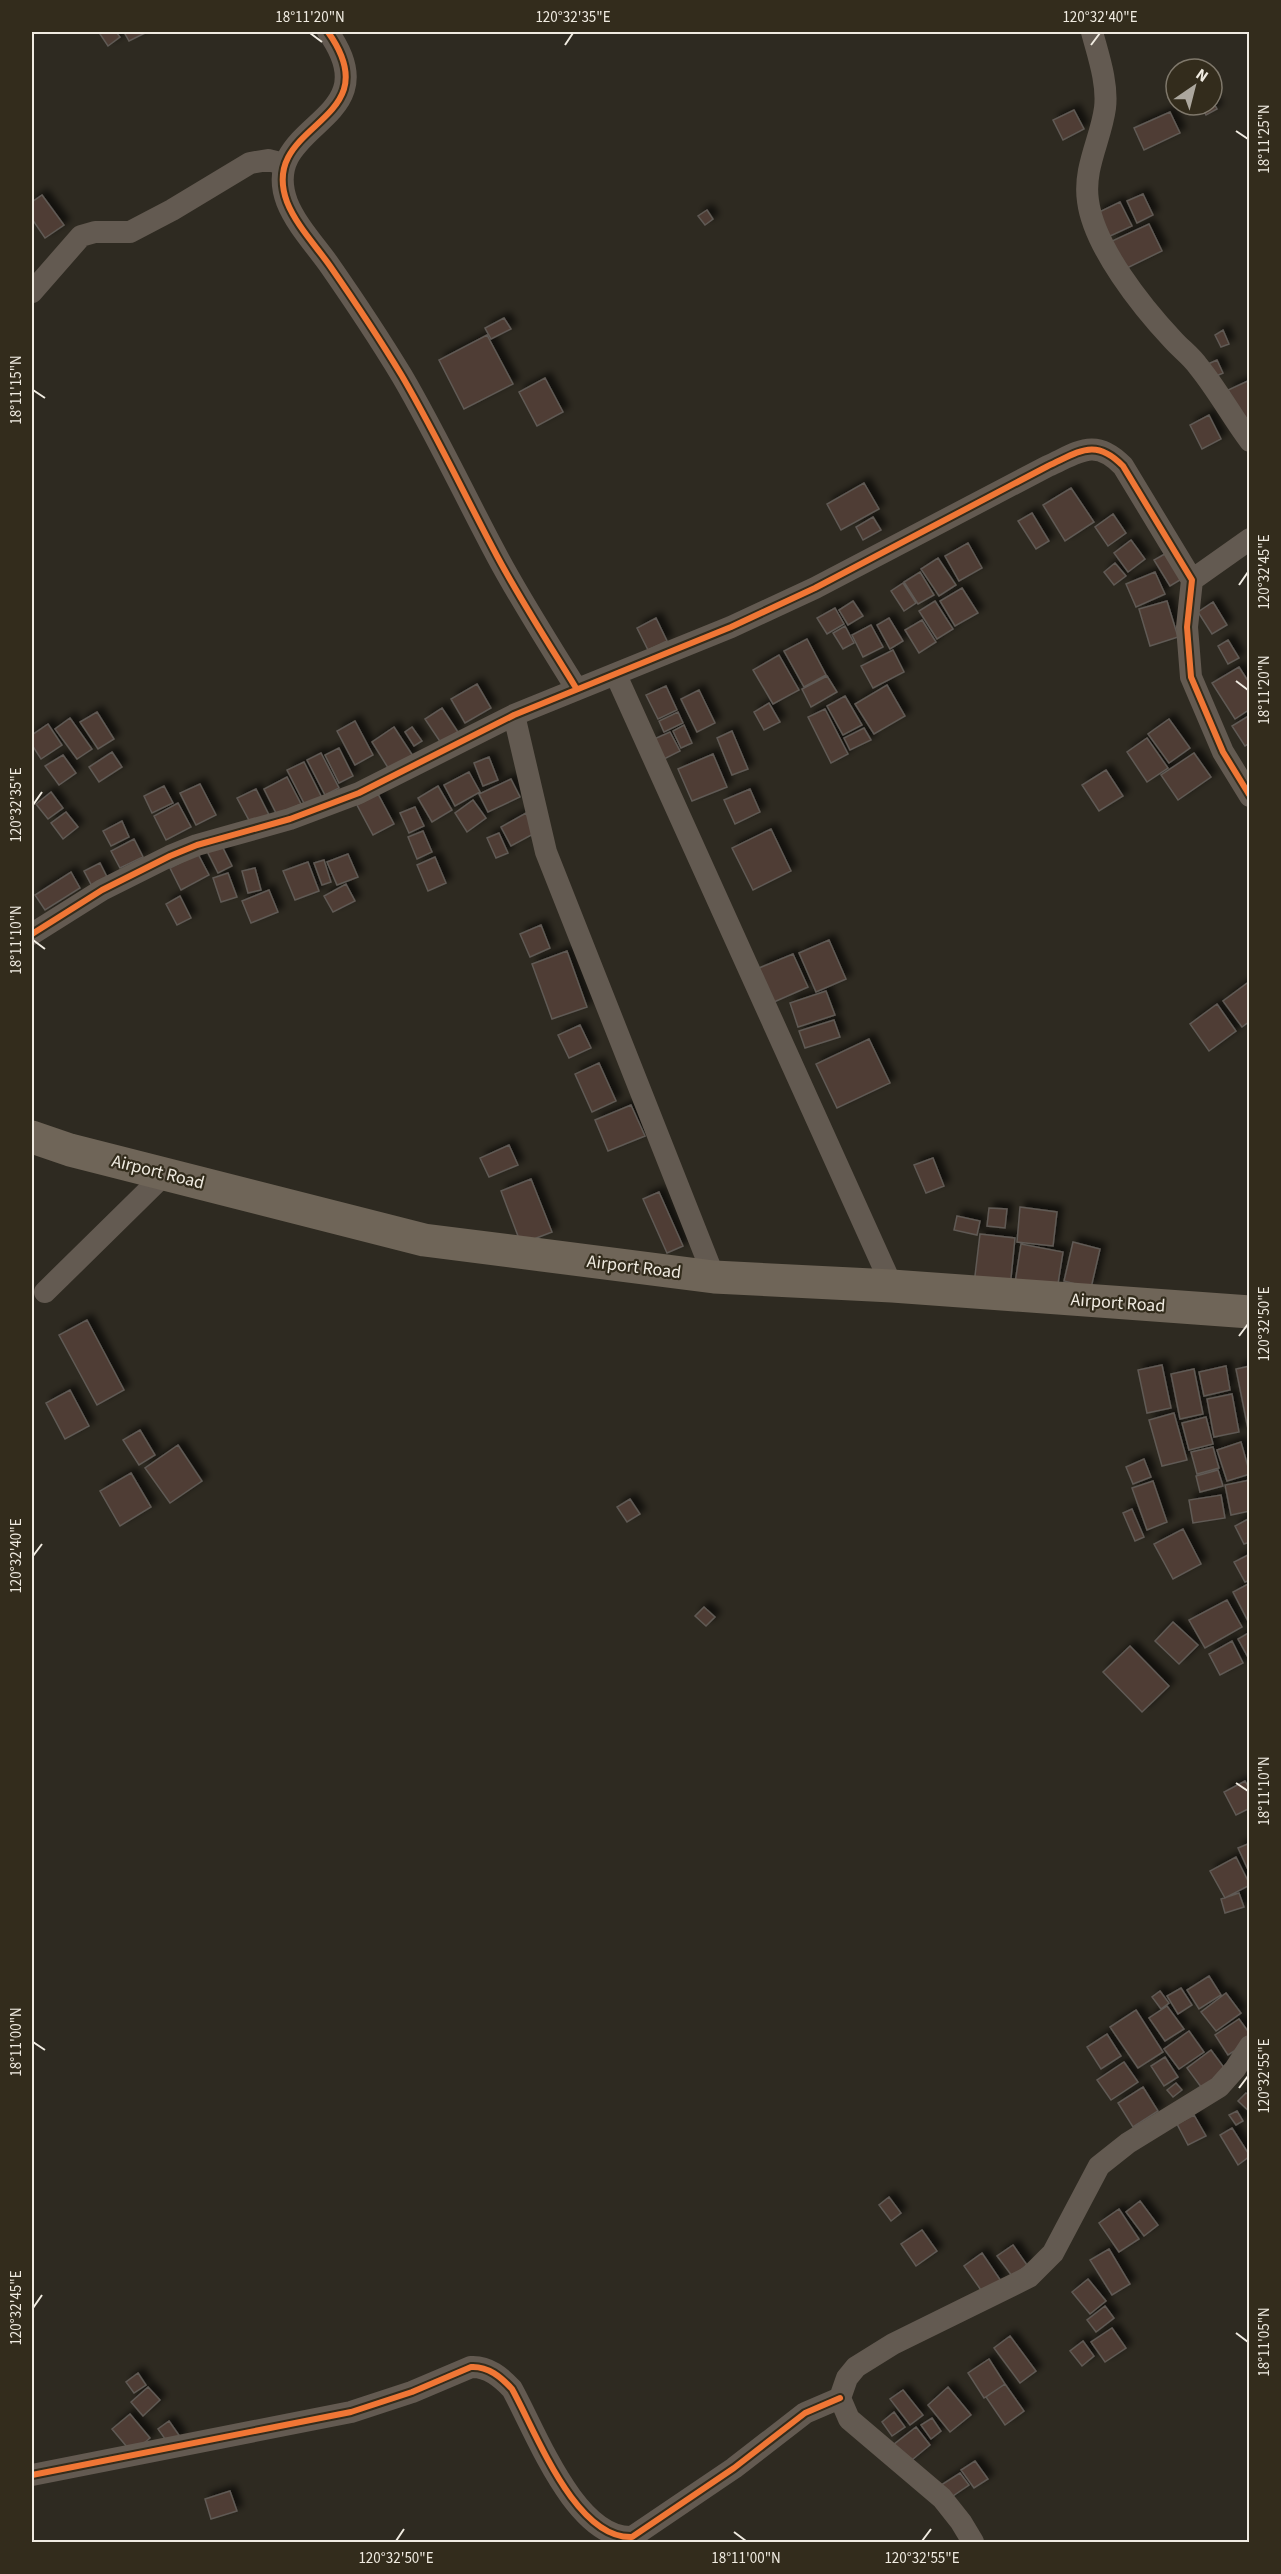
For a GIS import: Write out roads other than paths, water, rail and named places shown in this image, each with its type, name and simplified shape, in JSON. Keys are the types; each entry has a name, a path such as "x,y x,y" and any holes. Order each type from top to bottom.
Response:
{"main road":[{"name":"Airport Road","path":"32,1137 70,1150 424,1240 714,1277 892,1286 1250,1312"}],"street":[{"path":"328,32 345,60 346,86 334,107 294,147 284,164 282,178 288,205 361,309 402,376 498,558 576,688"},
{"path":"1092,32 1106,91 1103,123 1093,149 1089,176 1088,201 1095,228 1128,285 1146,310 1198,364 1250,441"},
{"path":"32,292 81,236 95,232 112,234 130,232 172,210 250,163 268,160 284,164"},
{"path":"32,934 102,890 149,866 197,845 290,819 359,793 514,715 731,627 815,588 1082,450 1095,448 1105,452 1123,466 1192,580 1187,627 1191,677 1223,752 1250,796"},
{"path":"1192,580 1250,539"},
{"path":"616,675 892,1286"},
{"path":"514,715 546,852 714,1277"},
{"path":"45,1292 165,1174"},
{"path":"973,2542 942,2498 849,2419 840,2398 847,2378 856,2367 893,2344 1029,2277 1043,2266 1072,2222 1099,2166 1128,2143 1218,2087 1235,2069 1250,2046"},
{"path":"32,2475 351,2412 412,2392 471,2367 480,2367 502,2378 512,2389 559,2477 592,2522 620,2538 632,2537 734,2468 805,2413 840,2398"}]}
